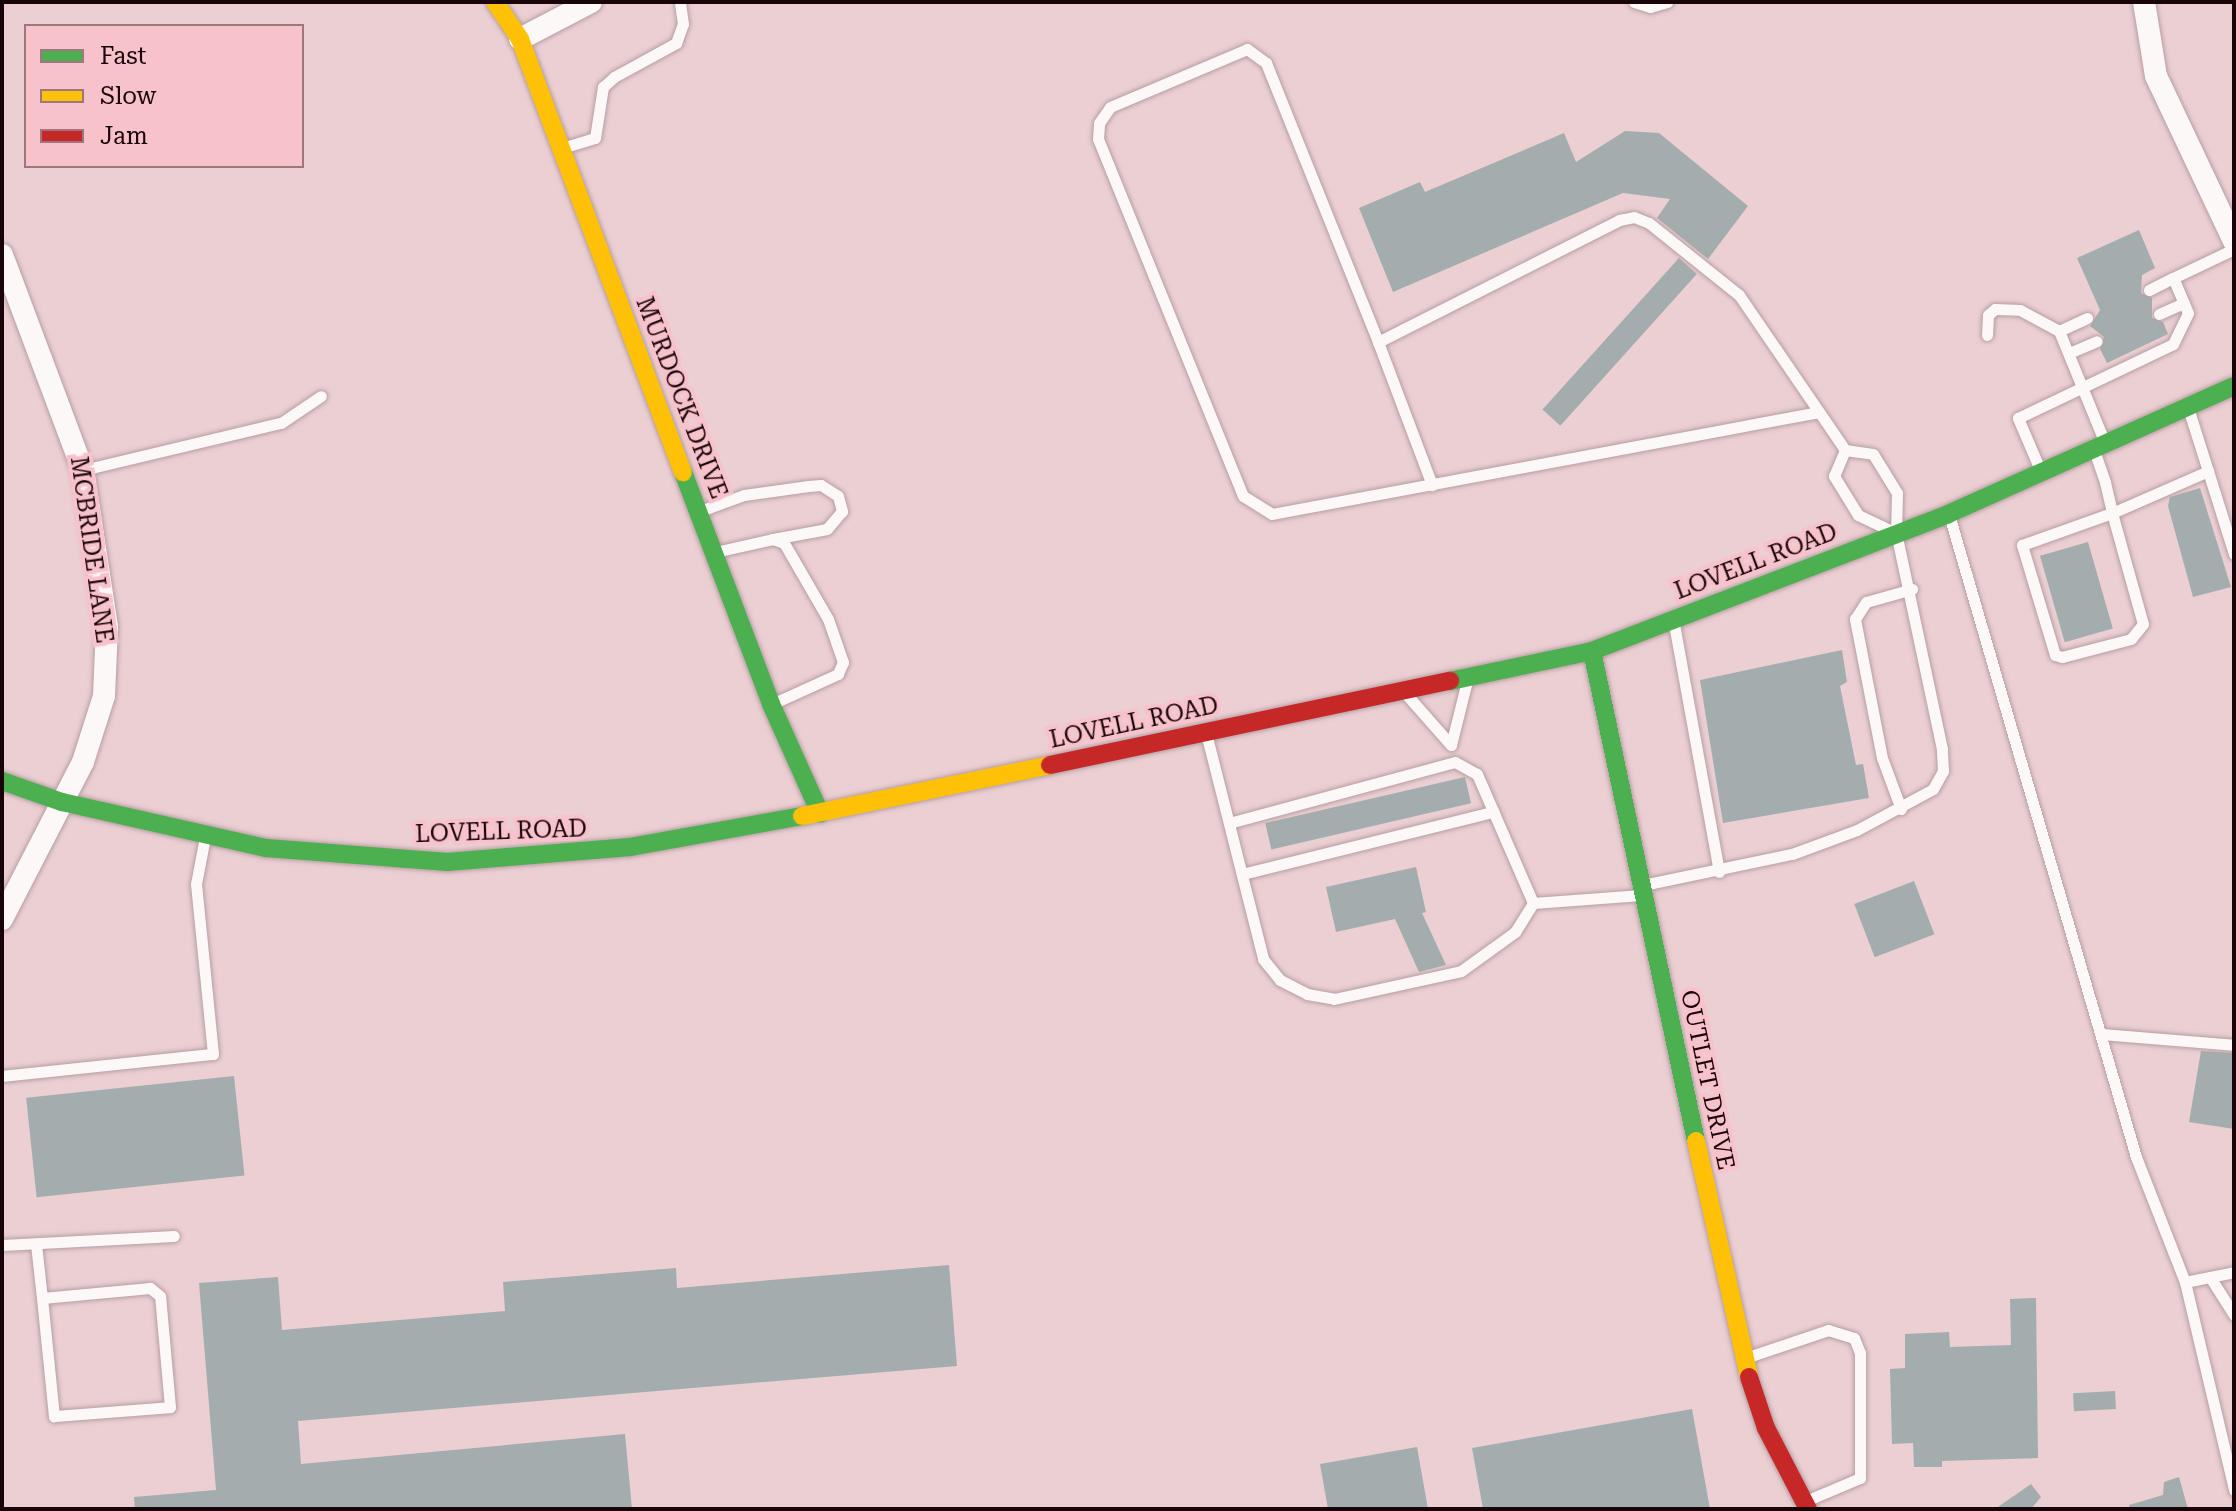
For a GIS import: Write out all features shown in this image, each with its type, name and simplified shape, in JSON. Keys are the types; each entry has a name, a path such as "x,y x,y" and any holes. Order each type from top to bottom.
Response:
{"main road":[{"name":"MURDOCK DRIVE","path":"495,2 520,39 771,704 820,813"},
{"name":"LOVELL ROAD","path":"2,781 62,802 266,848 447,862 630,847 820,813 1592,651 1948,514 2234,386"},
{"name":"OUTLET DRIVE","path":"1592,651 1743,1359 1766,1428 1806,1505"}],"street":[{"path":"520,39 591,2"},
{"path":"2144,2 2156,76 2234,241"},
{"name":"MCBRIDE LANE","path":"2,255 83,470 107,627 104,696 83,762 2,919"}],"lane":[{"path":"562,149 595,138 603,87 614,77 676,43 683,24 680,2"},
{"path":"1634,2 1650,7 1667,2"},
{"path":"1432,485 1266,63 1247,49 1110,107 1099,123 1098,139 1243,496 1272,514 1432,485 1819,412"},
{"path":"1378,342 1619,220 1634,217 1739,295 1845,450 1873,454 1900,498 1896,533 1912,589 1943,771 1933,789 1901,809 1792,854 1642,890 1533,903"},
{"path":"2149,290 2234,249"},
{"path":"2041,472 2018,418 2173,344 2188,313 2173,278"},
{"path":"2159,314 2184,303"},
{"path":"1987,335 1988,315 1995,309 2020,310 2059,331 2083,386 2112,513 2143,624 2131,639 2062,657 2055,655 2022,545 2112,513 2208,471"},
{"path":"2059,331 2087,318"},
{"path":"2069,353 2097,341"},
{"path":"83,470 281,423 321,396"},
{"path":"2187,407 2234,554"},
{"path":"1845,450 1834,476 1858,515 1896,533"},
{"path":"699,511 744,495 808,486 821,485 838,496 842,511 827,529 714,552"},
{"path":"1948,514 2136,1157 2185,1282 2229,1443 2234,1490"},
{"path":"771,704 820,686 838,674 843,662 828,619 793,553 773,539"},
{"path":"1901,809 1882,758 1855,619 1866,602 1912,589"},
{"path":"1673,620 1715,873"},
{"path":"1455,762 1451,745 1468,677"},
{"path":"1403,691 1451,745"},
{"path":"1206,733 1263,959 1280,980 1307,994 1334,999 1461,971 1515,932 1533,903"},
{"path":"1229,823 1455,762 1477,774 1533,903"},
{"path":"1242,874 1493,812"},
{"path":"2,1076 213,1054 196,884 205,836"},
{"path":"2101,1034 2234,1045"},
{"path":"2,1245 174,1236"},
{"path":"36,1244 54,1416 170,1407 160,1296 150,1288 42,1298"},
{"path":"2185,1282 2234,1272"},
{"path":"2210,1277 2234,1316"},
{"path":"1743,1359 1828,1330 1854,1338 1860,1353 1860,1478 1806,1505"}],"building":[{"path":"1625,131 1659,133 1748,206 1708,259 1657,218 1670,199 1623,193 1393,292 1359,208 1420,182 1425,192 1564,133 1576,162"},
{"path":"2139,230 2155,268 2142,275 2141,293 2152,298 2152,318 2163,322 2168,334 2107,363 2100,349 2104,337 2090,326 2100,310 2077,258"},
{"path":"1679,258 1697,274 1560,426 1542,410"},
{"path":"2200,488 2231,587 2193,597 2168,506 2170,497"},
{"path":"2088,542 2113,629 2065,642 2040,556"},
{"path":"1842,650 1847,682 1840,686 1856,765 1863,764 1869,798 1723,823 1700,680"},
{"path":"1465,777 1471,803 1271,849 1265,823"},
{"path":"1416,867 1426,912 1422,913 1446,965 1419,972 1395,919 1336,932 1326,887"},
{"path":"1914,881 1934,934 1875,957 1854,904"},
{"path":"2201,1051 2234,1053 2234,1129 2189,1122"},
{"path":"234,1076 244,1175 37,1197 26,1098"},
{"path":"949,1265 957,1366 298,1421 301,1464 625,1434 632,1509 135,1509 134,1497 216,1490 199,1283 278,1277 282,1330 505,1311 503,1282 676,1268 677,1288"},
{"path":"2036,1298 2038,1458 1942,1461 1942,1467 1914,1467 1913,1443 1892,1444 1890,1369 1905,1368 1905,1334 1949,1332 1950,1347 2011,1345 2010,1299"},
{"path":"2115,1391 2116,1409 2074,1411 2073,1393"},
{"path":"1692,1409 1710,1509 1483,1509 1472,1448"},
{"path":"1417,1447 1428,1509 1328,1509 1320,1464"},
{"path":"2179,1477 2188,1509 2130,1509 2129,1505 2163,1495 2164,1482"},
{"path":"2031,1484 2041,1497 2031,1509 1995,1509"}],"traffic: fast":[{"path":"1450,681 1592,651 1948,514 2234,386"},
{"path":"683,472 771,704 820,813"},
{"path":"1592,651 1696,1141"},
{"path":"2,781 62,802 266,848 447,862 630,847 802,816"}],"traffic: slow":[{"path":"495,2 520,39 683,472"},
{"path":"802,816 1050,765"},
{"path":"1696,1141 1749,1377"}],"traffic: jam":[{"path":"1050,765 1450,681"},
{"path":"1749,1377 1766,1428 1808,1509"}]}
